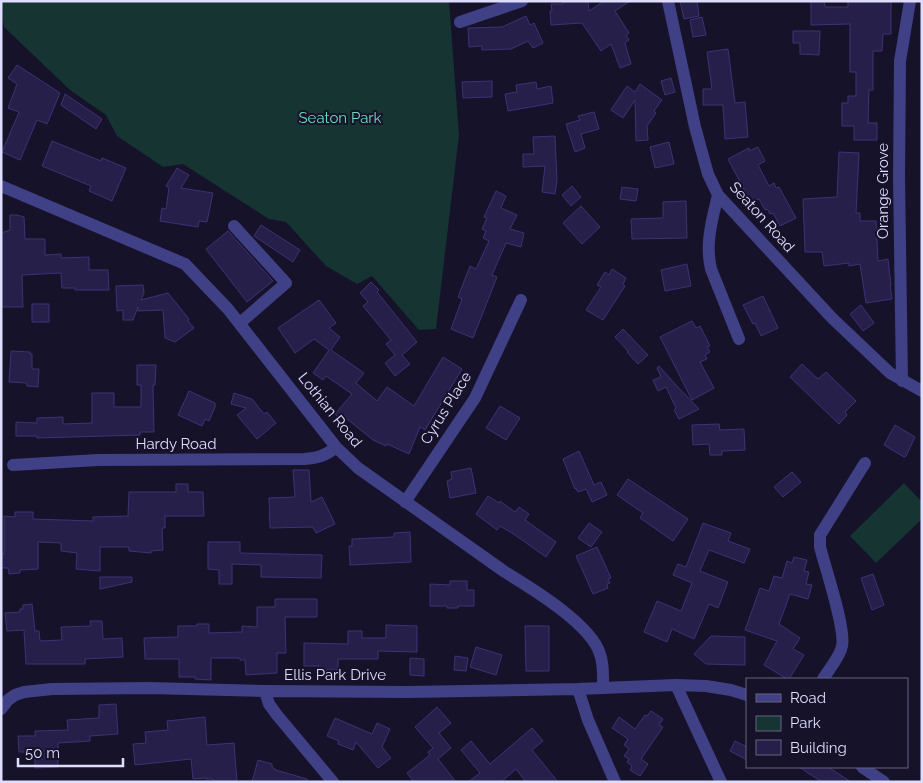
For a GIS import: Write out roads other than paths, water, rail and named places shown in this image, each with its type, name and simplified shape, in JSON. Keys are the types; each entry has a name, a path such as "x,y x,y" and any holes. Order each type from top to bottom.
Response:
{"street":[{"path":"460,22 522,1"},
{"name":"Seaton Road","path":"668,1 695,127 708,174 718,195 832,318 890,373 922,391"},
{"name":"Orange Grove","path":"902,381 898,177 900,61 910,1"},
{"name":"Lothian Road","path":"1,186 185,264 240,323 336,447 358,468 525,584 580,626 596,644 600,653 603,688"},
{"path":"718,195 709,232 709,259 711,269 739,339"},
{"path":"234,226 286,282 240,323"},
{"name":"Cyrus Place","path":"405,502 475,398 521,300"},
{"name":"Hardy Road","path":"13,465 98,460 304,459 318,458 326,455 336,447"},
{"path":"824,678 840,652 843,640 820,547 820,534 865,463"},
{"path":"676,685 721,782"},
{"name":"Ellis Park Drive","path":"4,701 24,692 52,689 148,688 264,692 408,692 676,685 706,686 746,695"},
{"path":"578,689 588,720 615,782"},
{"path":"264,692 277,715 333,782"},
{"path":"863,768 884,782"}],"park label":[{"name":"Seaton Park","path":"340,118"}]}
